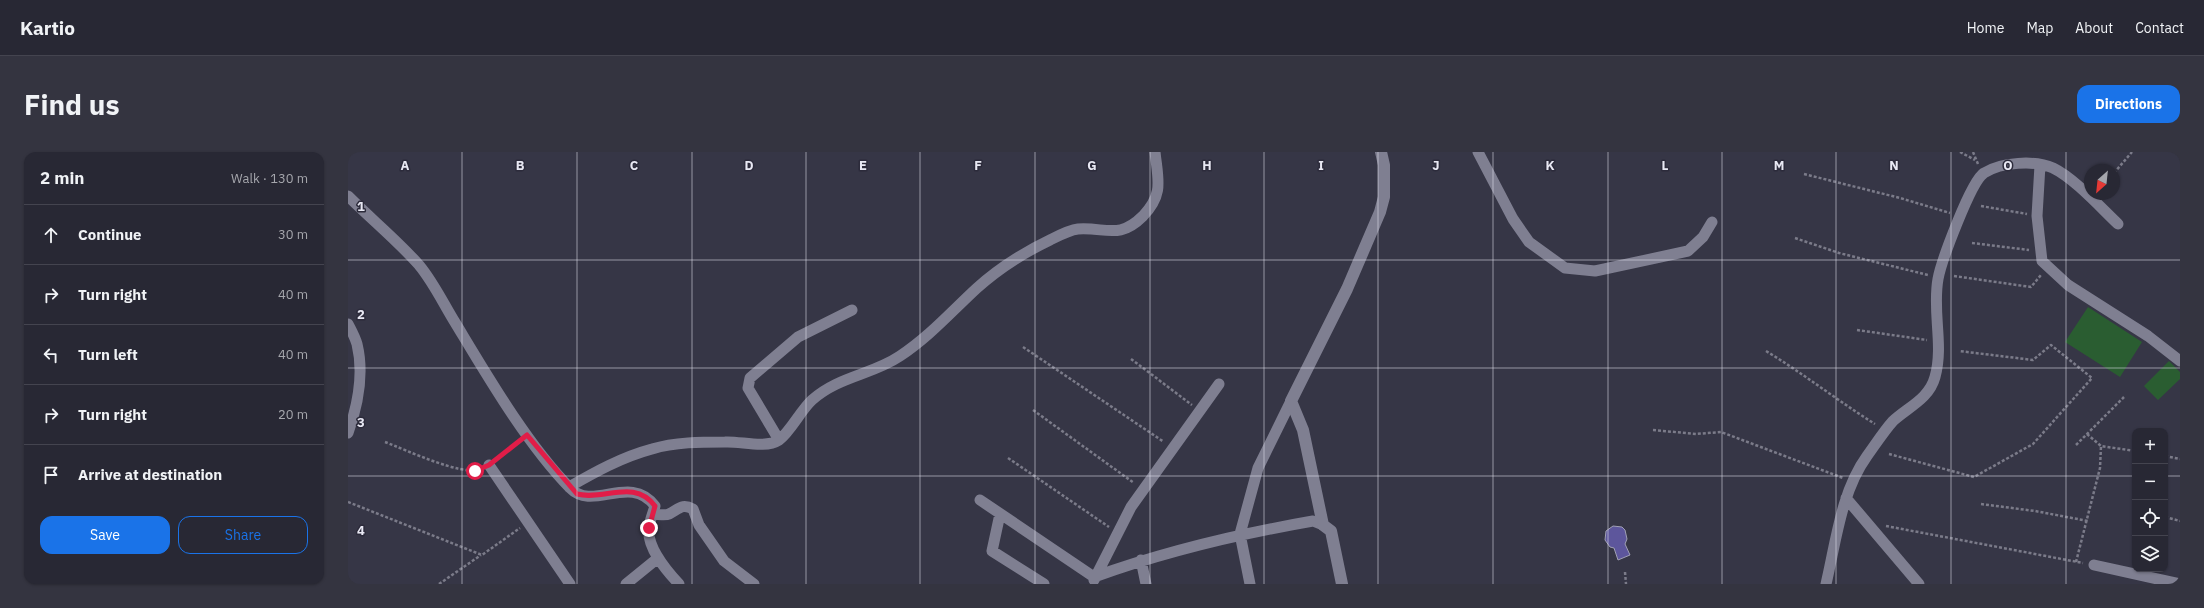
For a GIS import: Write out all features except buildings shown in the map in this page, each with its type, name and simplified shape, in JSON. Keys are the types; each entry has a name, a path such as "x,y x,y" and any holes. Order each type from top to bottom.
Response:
{"street":[{"path":"569,487 606,466 653,448 689,443 727,442 765,444 779,440 812,400 833,384 899,357 923,339 978,287 1011,263 1050,240 1076,229 1119,232 1127,229 1143,216 1156,198 1160,189 1155,152"},
{"path":"1250,584 1240,534 1258,468 1347,289 1380,212 1384,197 1384,165 1381,152"},
{"path":"1478,152 1513,219 1529,242 1566,268 1595,271 1688,251 1703,237 1712,222"},
{"path":"1826,584 1846,498 1852,482 1866,457 1893,422 1920,402 1935,378 1939,352 1936,302 1938,279 1948,246 1968,199 1983,173 2007,163 2040,165 2052,168 2061,174 2118,224"},
{"path":"2040,165 2038,216 2042,261 2068,285 2148,336 2180,361"},
{"path":"348,196 420,266 527,435 569,487 577,494 586,497 634,491 650,499 655,506 649,528 651,541 658,558 679,584"},
{"path":"779,440 748,388 750,378 798,337 852,310"},
{"path":"348,324 357,343 360,371 358,398 348,433"},
{"path":"1094,581 1131,507 1219,384"},
{"path":"1292,401 1303,430 1323,525"},
{"path":"489,465 570,584"},
{"path":"1846,498 1919,584"},
{"path":"980,500 1094,581"},
{"path":"653,514 669,514 680,506 687,506 693,509 699,525 724,561 754,584"},
{"path":"1000,514 992,551 1044,584"},
{"path":"1094,581 1141,560 1240,534 1314,521 1331,531 1342,584"},
{"path":"626,584 658,558"},
{"path":"1141,560 1146,584"},
{"path":"2094,565 2138,579 2180,584"}],"path":[{"path":"1960,152 1976,160 1974,152"},
{"path":"2120,166 2132,152"},
{"path":"1804,174 1900,198 1954,215"},
{"path":"1982,206 2038,216"},
{"path":"1795,238 1839,253 1930,275"},
{"path":"1972,243 2041,251"},
{"path":"1954,276 2031,287 2048,266"},
{"path":"1857,330 1925,340"},
{"path":"1889,454 1974,478 2033,444 2092,378 2051,345 2032,360 1959,351"},
{"path":"1023,347 1173,448"},
{"path":"1766,351 1800,371 1841,402 1881,428"},
{"path":"1131,359 1200,412"},
{"path":"2076,445 2124,397"},
{"path":"1033,410 1144,490"},
{"path":"1653,430 1696,434 1721,432 1844,478"},
{"path":"2087,434 2101,446 2132,451"},
{"path":"385,442 461,471 475,471 489,465 527,435"},
{"path":"2076,562 2088,522 2100,468 2101,446"},
{"path":"2168,457 2180,459"},
{"path":"1008,458 1117,533"},
{"path":"348,502 482,555"},
{"path":"1981,504 2036,511 2088,522"},
{"path":"2168,518 2180,521"},
{"path":"1880,521 1885,526 2094,565"},
{"path":"439,584 524,525 529,525"},
{"path":"1625,572 1626,584"}],"green space":[{"path":"2088,307 2142,342 2120,377 2065,342"},
{"path":"2169,361 2180,372 2180,379 2158,400 2144,386"}],"route":[{"path":"475,471 489,465 527,435 569,487 577,494 586,497 634,491 650,499 655,506 649,528"}]}
